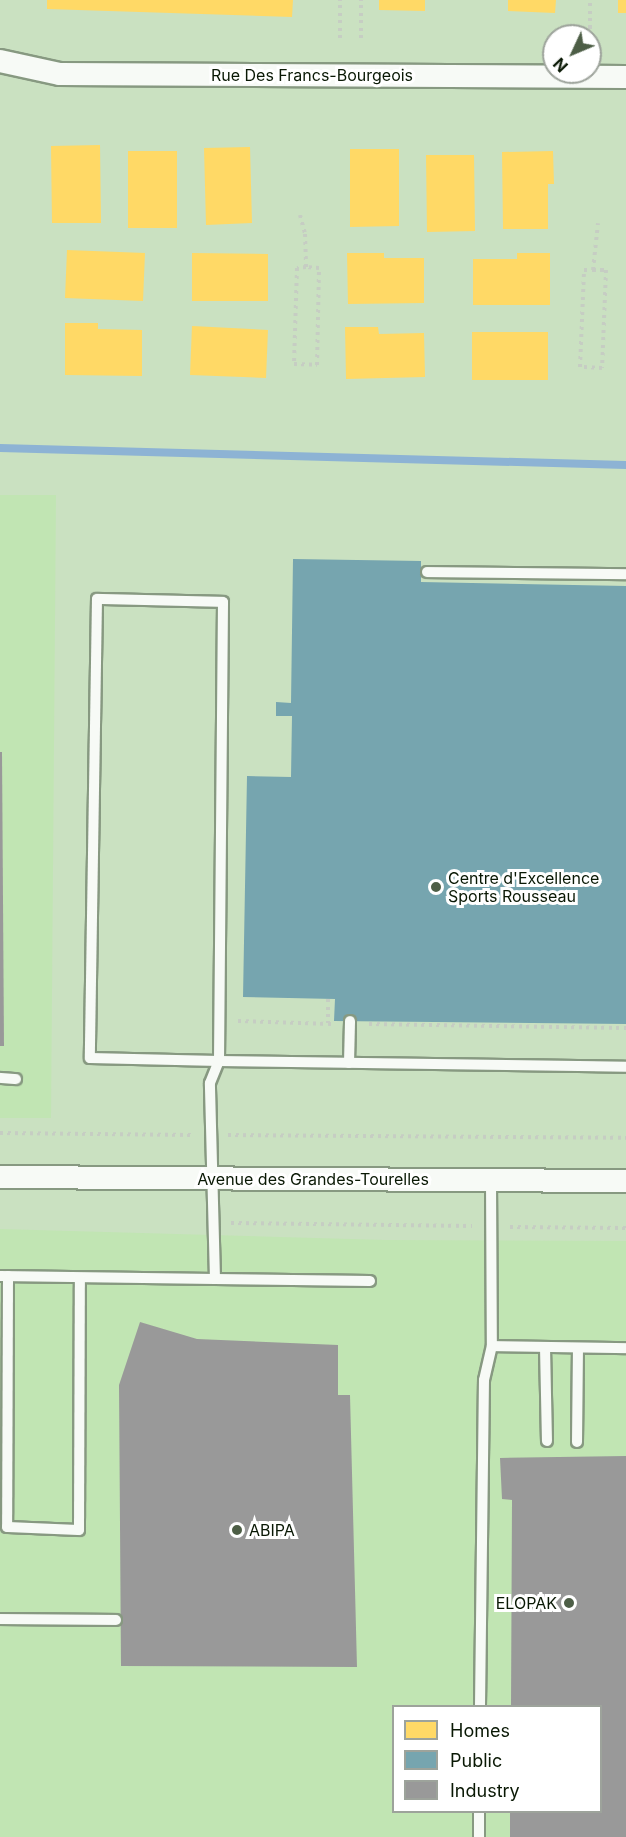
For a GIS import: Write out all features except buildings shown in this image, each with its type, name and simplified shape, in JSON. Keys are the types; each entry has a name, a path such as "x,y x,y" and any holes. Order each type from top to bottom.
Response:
{"street":[{"name":"Rue Des Francs-Bourgeois","path":"0,61 60,74 626,77"},
{"name":"Avenue des Grandes-Tourelles","path":"0,1177 626,1181"}],"lane":[{"path":"427,572 626,573"},
{"path":"215,1279 214,1222 210,1178 210,1083 219,1061 223,602 97,599 90,1058 219,1061 626,1067"},
{"path":"349,1063 350,1020"},
{"path":"0,1078 16,1078"},
{"path":"480,1705 484,1380 492,1346 491,1180"},
{"path":"80,1278 79,1530 7,1527 4,1276 369,1281"},
{"path":"492,1346 626,1348"},
{"path":"545,1347 547,1440"},
{"path":"577,1442 578,1348"},
{"path":"0,1619 116,1620"},
{"path":"479,1813 479,1837"}],"path":[{"path":"340,0 340,38"},
{"path":"361,0 361,38"},
{"path":"590,0 590,24"},
{"path":"300,215 305,234 306,267"},
{"path":"593,270 598,223"},
{"path":"306,267 319,268 317,365 294,364 297,268 306,267"},
{"path":"584,270 593,270 606,270 602,368 580,367 584,270"},
{"path":"328,999 328,1024"},
{"path":"238,1011 238,1022 335,1024"},
{"path":"365,1024 626,1028"},
{"path":"0,1133 187,1135"},
{"path":"235,1135 626,1138"},
{"path":"214,1222 383,1227 472,1226"},
{"path":"512,1227 626,1227"}],"shaded area":[{"path":"0,495 56,495 51,1118 0,1118"},
{"path":"0,1229 386,1240 626,1241 626,1837 0,1837"}],"waterway":[{"path":"0,448 626,465"}],"place":[{"name":"Centre d'Excellence Sports Rousseau","path":"436,887"},
{"name":"ABIPA","path":"237,1530"},
{"name":"ELOPAK","path":"569,1603"}]}
